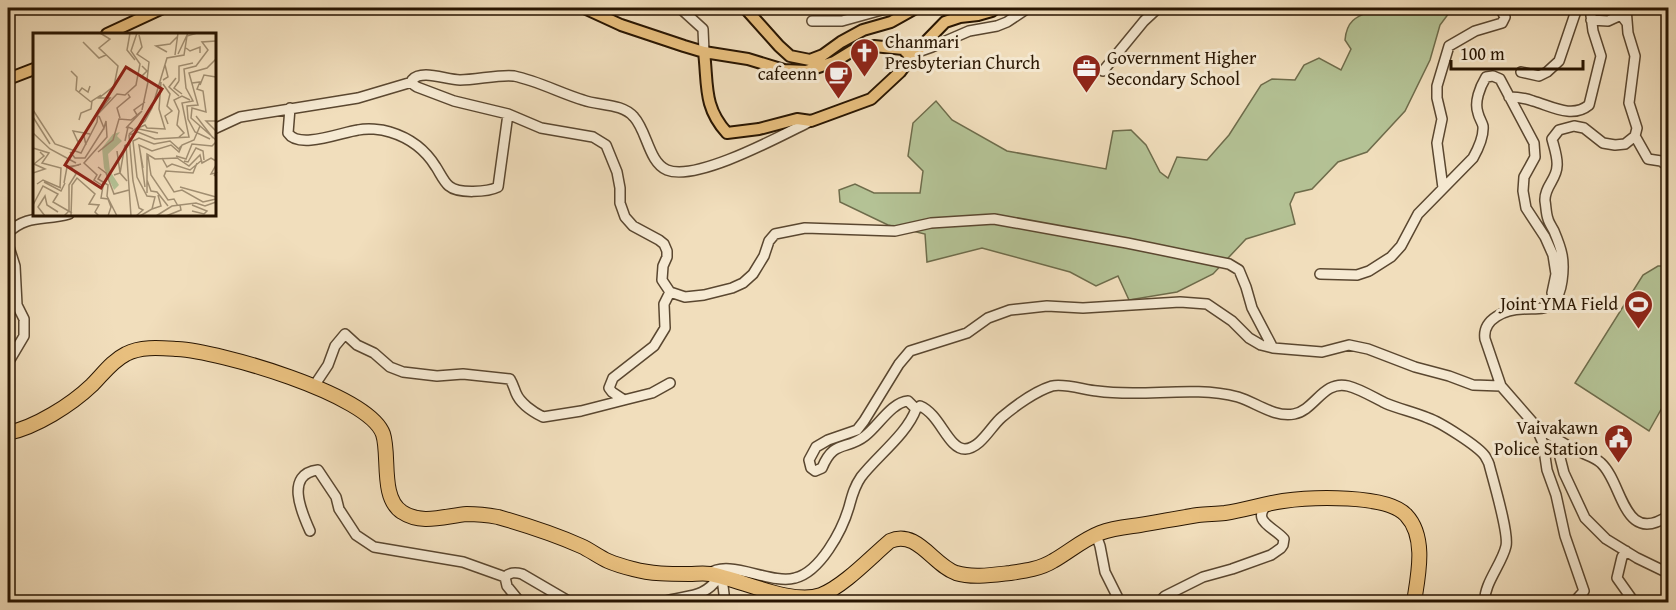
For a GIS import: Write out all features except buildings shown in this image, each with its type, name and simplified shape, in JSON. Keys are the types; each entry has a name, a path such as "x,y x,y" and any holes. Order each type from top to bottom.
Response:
{"highway":[{"path":"8,434 21,430 63,408 128,352 143,349 180,349 211,354 314,386 371,416 378,424 386,447 387,484 392,499 398,510 412,518 483,514 552,534 609,561 633,569 717,576 783,594 800,597 813,596 832,588 890,541 900,537 912,541 953,572 980,576 1040,567 1052,562 1086,539 1122,527 1224,513 1269,504 1308,499 1340,499 1383,503 1397,507 1412,521 1418,545 1419,569 1414,603"}],"main road":[{"path":"109,33 163,8"},
{"path":"584,8 621,25 704,52 748,59 784,70 806,71 834,62 852,51 873,46 903,49 913,55"},
{"path":"745,8 790,56 810,60 824,56 841,42 863,30 891,22 916,8"},
{"path":"704,52 709,103 717,123 727,133 759,129 797,119 811,121 871,99 900,72 945,22 978,15 996,8"},
{"path":"8,80 33,69"}],"street":[{"path":"680,8 703,28 704,52"},
{"path":"812,21 842,21 889,8"},
{"path":"913,55 969,31 997,26 1028,8"},
{"path":"1103,71 1144,21 1158,8"},
{"path":"1443,188 1437,143 1442,119 1437,86 1449,46 1475,32 1502,23 1504,17 1500,8"},
{"path":"1521,72 1539,75 1547,72 1559,61 1577,8"},
{"path":"1509,97 1527,99 1568,111 1581,110 1589,105 1601,56 1590,8"},
{"path":"1583,603 1584,591 1565,536 1556,495 1547,470 1543,443 1535,425 1502,386 1484,333 1490,321 1509,311 1550,306 1562,284 1564,264 1558,241 1547,218 1545,199 1557,167 1552,139 1559,130 1568,126 1584,128 1603,143 1615,146 1625,144 1635,136 1637,128 1629,104 1635,56 1628,33 1626,8"},
{"path":"1591,20 1608,21 1621,15 1627,23"},
{"path":"216,128 240,117 358,98 412,82 413,78 418,76 459,80 512,75 585,101 617,107 634,117 656,162 667,170 687,173 729,159 811,121"},
{"path":"1320,274 1357,275 1370,271 1391,257 1401,246 1418,214 1473,158 1481,139 1483,124 1476,106 1482,84 1486,77 1493,76 1500,79 1534,143 1535,157 1524,177 1523,191 1526,208 1545,237 1553,255 1556,274 1552,293 1556,298"},
{"path":"412,82 417,87 454,100 508,114 541,128 593,137 606,145 616,172 620,188 620,203 625,217 633,226 664,244 668,250 662,280 670,292 685,297 704,295 743,283 753,274 764,256 769,241 776,234 805,228 895,231 931,223 994,219 1229,264 1239,270 1252,308 1273,348"},
{"path":"290,108 288,133 294,139 316,140 360,129 388,131 415,142 425,151 449,186 457,190 471,191 485,191 498,187 508,114"},
{"path":"1635,136 1648,159 1661,161 1668,166"},
{"path":"8,363 24,336 24,319 17,305 15,266 9,247 8,234 17,224 55,216"},
{"path":"624,400 612,392 609,388 610,383 613,378 654,346 665,328 664,304 670,292"},
{"path":"916,409 908,401 897,404 864,438 833,450 826,458 822,468 815,471 809,465 809,460 816,447 828,440 857,430 910,351 967,333 988,318 1010,310 1047,306 1083,308 1180,302 1207,304 1261,345 1297,351 1322,352 1349,345 1368,349 1473,385 1502,386"},
{"path":"314,386 328,365 335,346 345,334 374,353 390,367 403,372 436,376 463,374 510,379 521,401 543,417 581,411 652,393 669,384"},
{"path":"725,603 717,576 713,571 726,569 772,578 791,579 800,577 818,563 835,538 849,506 852,492 860,478 899,435 914,416 916,409 921,406 931,412 950,442 961,449 966,449 983,438 1001,418 1026,400 1054,385 1118,394 1195,391 1238,397 1280,414 1294,414 1307,409 1324,391 1336,385 1348,386 1388,404 1432,419 1478,448 1485,456 1489,464 1507,539 1503,554 1485,593 1485,603"},
{"path":"1535,425 1601,463 1616,488 1621,502 1637,521 1651,524 1668,516"},
{"path":"1555,438 1564,473 1585,518 1606,539 1668,573"},
{"path":"310,531 300,508 298,490 302,477 310,471 318,470 336,496 339,509 356,535 374,547 464,562 505,577"},
{"path":"1162,603 1165,596 1203,577 1264,558 1281,548 1284,539 1276,530 1267,526 1262,519 1262,511 1269,504"},
{"path":"1096,535 1105,572 1120,603"},
{"path":"1626,551 1622,557 1617,578 1634,603"},
{"path":"505,577 509,574 522,574 570,603"},
{"path":"663,603 700,594 714,584 717,576"},
{"path":"505,577 507,586 520,603"},
{"path":"1574,603 1584,591"},
{"path":"1183,603 1196,601 1221,603"}],"green space":[{"path":"1378,8 1396,11 1397,8 1457,8 1452,9 1440,25 1430,60 1405,111 1367,152 1338,162 1312,189 1295,193 1290,204 1295,224 1246,239 1213,274 1177,292 1129,300 1118,276 1096,286 1070,272 982,248 927,262 925,234 888,225 840,202 839,190 855,184 874,193 920,193 923,171 908,156 913,123 936,101 952,120 1007,151 1106,169 1113,131 1131,130 1146,145 1160,172 1168,178 1177,157 1207,160 1229,135 1261,85 1272,79 1295,80 1304,65 1319,58 1341,70 1351,49 1345,40 1348,26 1356,18"},
{"name":"Joint YMA Field","path":"1658,266 1668,266 1668,397 1649,431 1575,383 1643,275"}],"place":[{"name":"Chanmari Presbyterian Church","path":"864,78"},
{"name":"Government Higher Secondary School","path":"1086,94"},
{"name":"cafeenn","path":"838,100"},
{"name":"Joint YMA Field","path":"1639,330"},
{"name":"Vaivakawn Police Station","path":"1619,464"}]}
